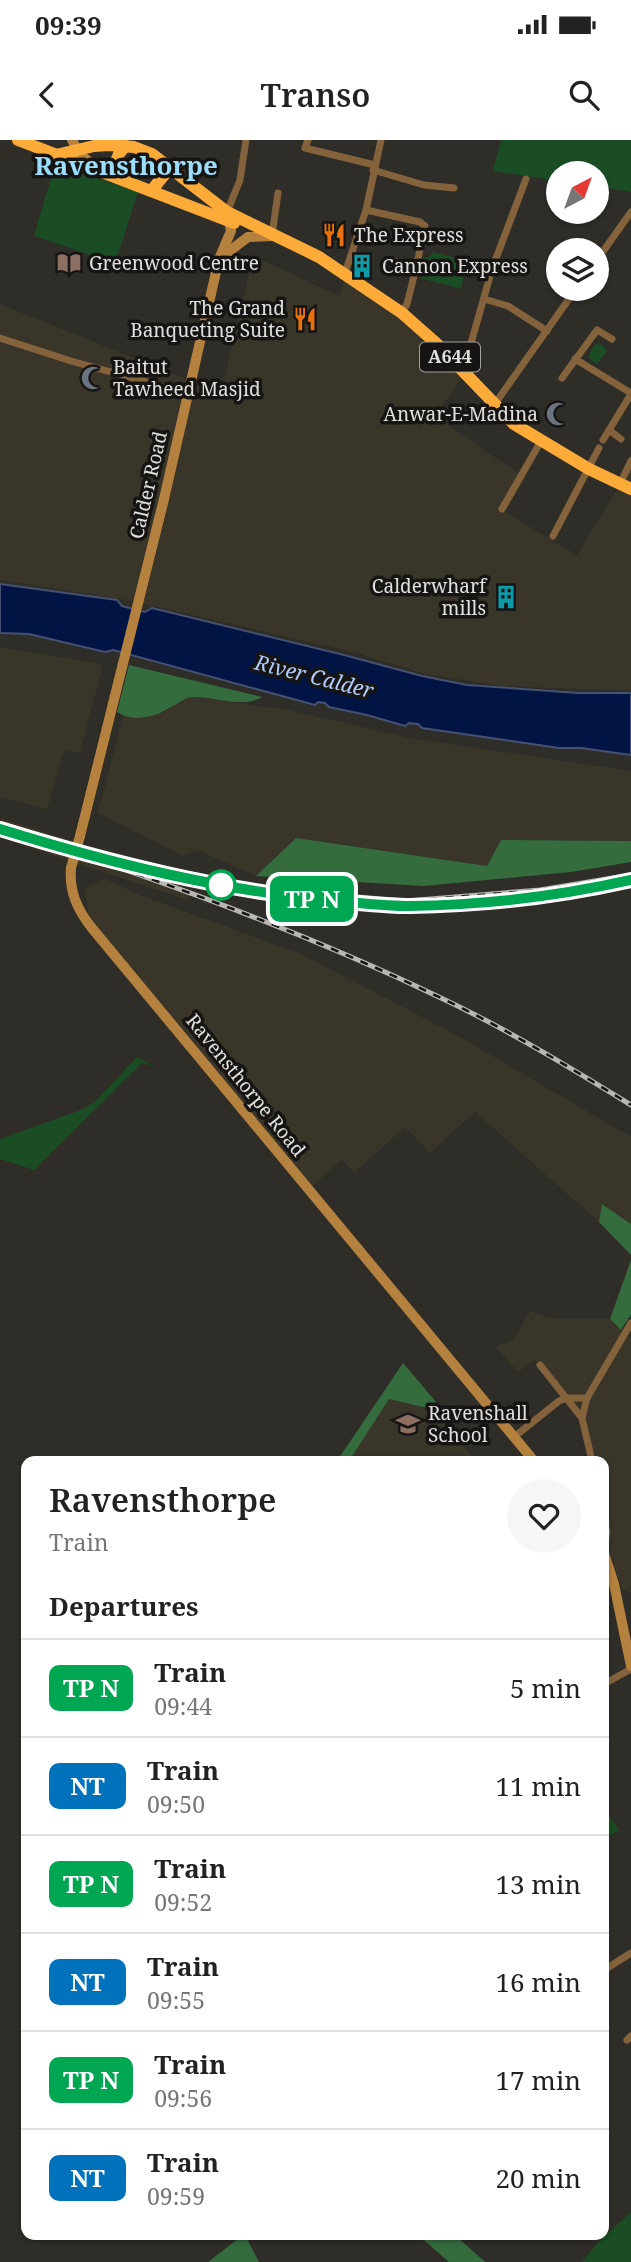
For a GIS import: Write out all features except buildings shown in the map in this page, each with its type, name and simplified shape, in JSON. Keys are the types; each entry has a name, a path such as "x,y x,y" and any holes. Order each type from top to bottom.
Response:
{"highway":[{"name":"A644","path":"18,140 228,217 319,257 419,326 514,424 589,469 626,486"},
{"name":"A644","path":"57,155 75,145 92,143 126,146 152,154 228,217"},
{"path":"125,179 117,169 116,160 119,152 126,146"},
{"path":"152,190 164,175 165,165"},
{"path":"176,200 183,188 183,179"}],"street":[{"path":"228,217 240,180 246,140"},
{"path":"307,140 305,148 424,186 454,188"},
{"path":"345,273 366,210 381,140"},
{"path":"75,145 85,159 103,172"},
{"path":"460,367 466,361 492,269 526,179"},
{"path":"219,260 248,237 273,236 278,193"},
{"path":"366,210 423,223 425,226 407,304 402,313"},
{"path":"609,243 631,212"},
{"name":"Calder Road","path":"118,685 219,260 231,231 228,217"},
{"path":"388,259 415,268"},
{"path":"484,299 508,306 547,331"},
{"path":"494,405 568,301"},
{"path":"562,378 597,330 612,339"},
{"path":"0,338 187,393"},
{"path":"575,359 631,393 603,440"},
{"path":"609,430 621,439"},
{"path":"502,509 541,441"},
{"path":"553,536 598,448"},
{"path":"626,486 631,461"},
{"name":"Ravensthorpe Road","path":"118,685 71,868 72,890 82,916 530,1456"},
{"path":"591,1456 582,1418 583,1407 631,1323"},
{"path":"540,1365 582,1418"},
{"path":"514,1437 559,1401 567,1398 587,1398"},
{"path":"609,1568 631,1668 609,1681"},
{"path":"620,1613 631,1610"},
{"path":"609,1967 631,1953"}],"shaded area":[{"path":"253,256 339,296 346,276 416,327 464,375 435,416 526,477 505,512 577,555 631,461 631,691 503,686 425,674 356,653 123,599 0,580 0,304 221,393"},
{"path":"0,647 103,664 80,753 64,750 47,809 0,797"},
{"path":"189,696 288,710 410,738 631,771 631,841 501,840 487,866 296,838 256,876 197,850 183,856 98,813 123,715 146,718 166,711"},
{"path":"0,818 121,856 191,873 192,883 133,871 190,892 188,900 0,838"},
{"path":"106,879 135,893 303,955 455,1034 631,1137 631,1224 602,1204 599,1222 475,1112 430,1153 405,1127 354,1173 342,1159 309,1189 91,927 84,888"},
{"path":"530,1311 553,1319 610,1319 631,1339 631,1593 622,1589 609,1548 609,1456 591,1456 582,1418 535,1359 518,1372 496,1347 514,1339"},
{"name":"Ravenshall School","path":"389,1399 431,1409 472,1456 352,1456"}],"green space":[{"path":"501,140 631,140 631,192 609,188 609,161 546,161 546,179 493,171"},
{"path":"55,164 138,192 115,263 34,236"},
{"path":"433,252 467,261 461,289 420,278 423,257 429,258"},
{"path":"596,344 602,345 607,351 597,364 589,358"},
{"path":"129,665 262,697 236,702 190,697 153,715 131,718 117,712"},
{"path":"296,838 487,866 501,840 631,841 631,862 571,872 424,886 256,876"},
{"path":"137,1057 154,1066 142,1063 34,1170 0,1159 0,1139 78,1111 95,1102"},
{"path":"602,1204 631,1224 631,1255 599,1222"},
{"path":"631,1260 631,1314 621,1330 610,1319"},
{"path":"403,1363 436,1402 431,1409 389,1399 352,1456 340,1456"},
{"path":"609,1815 619,1830 609,1836"},
{"path":"631,2212 631,2262 582,2262 600,2240 609,2240 609,2232"},
{"path":"237,2240 248,2240 259,2262 208,2262"},
{"path":"424,2240 461,2240 485,2262 449,2262"}],"water":[{"name":"River Calder","path":"0,584 117,600 122,606 145,612 152,608 467,685 578,693 631,693 631,755 581,748 559,748 422,728 418,724 409,723 405,726 329,707 325,703 318,702 315,705 113,650 105,652 29,634 0,633"}],"railway":[{"path":"0,829 112,865 224,906 388,973 490,1022 631,1105"},
{"path":"98,853 222,882 271,890 406,901 540,890 631,875"}],"train":[{"path":"0,829 122,864 221,885 302,898 408,906 458,904 549,894 631,880"}],"place":[{"name":"The Express","path":"334,235"},
{"name":"Greenwood Centre","path":"69,263"},
{"name":"Cannon Express","path":"362,266"},
{"name":"The Grand Banqueting Suite","path":"305,319"},
{"name":"Baitut Tawheed Masjid","path":"93,378"},
{"name":"Anwar-E-Madina","path":"558,414"},
{"name":"Calderwharf mills","path":"506,597"},
{"name":"Ravenshall School","path":"408,1424"}],"district":[{"name":"Ravensthorpe","path":"126,166"}]}
